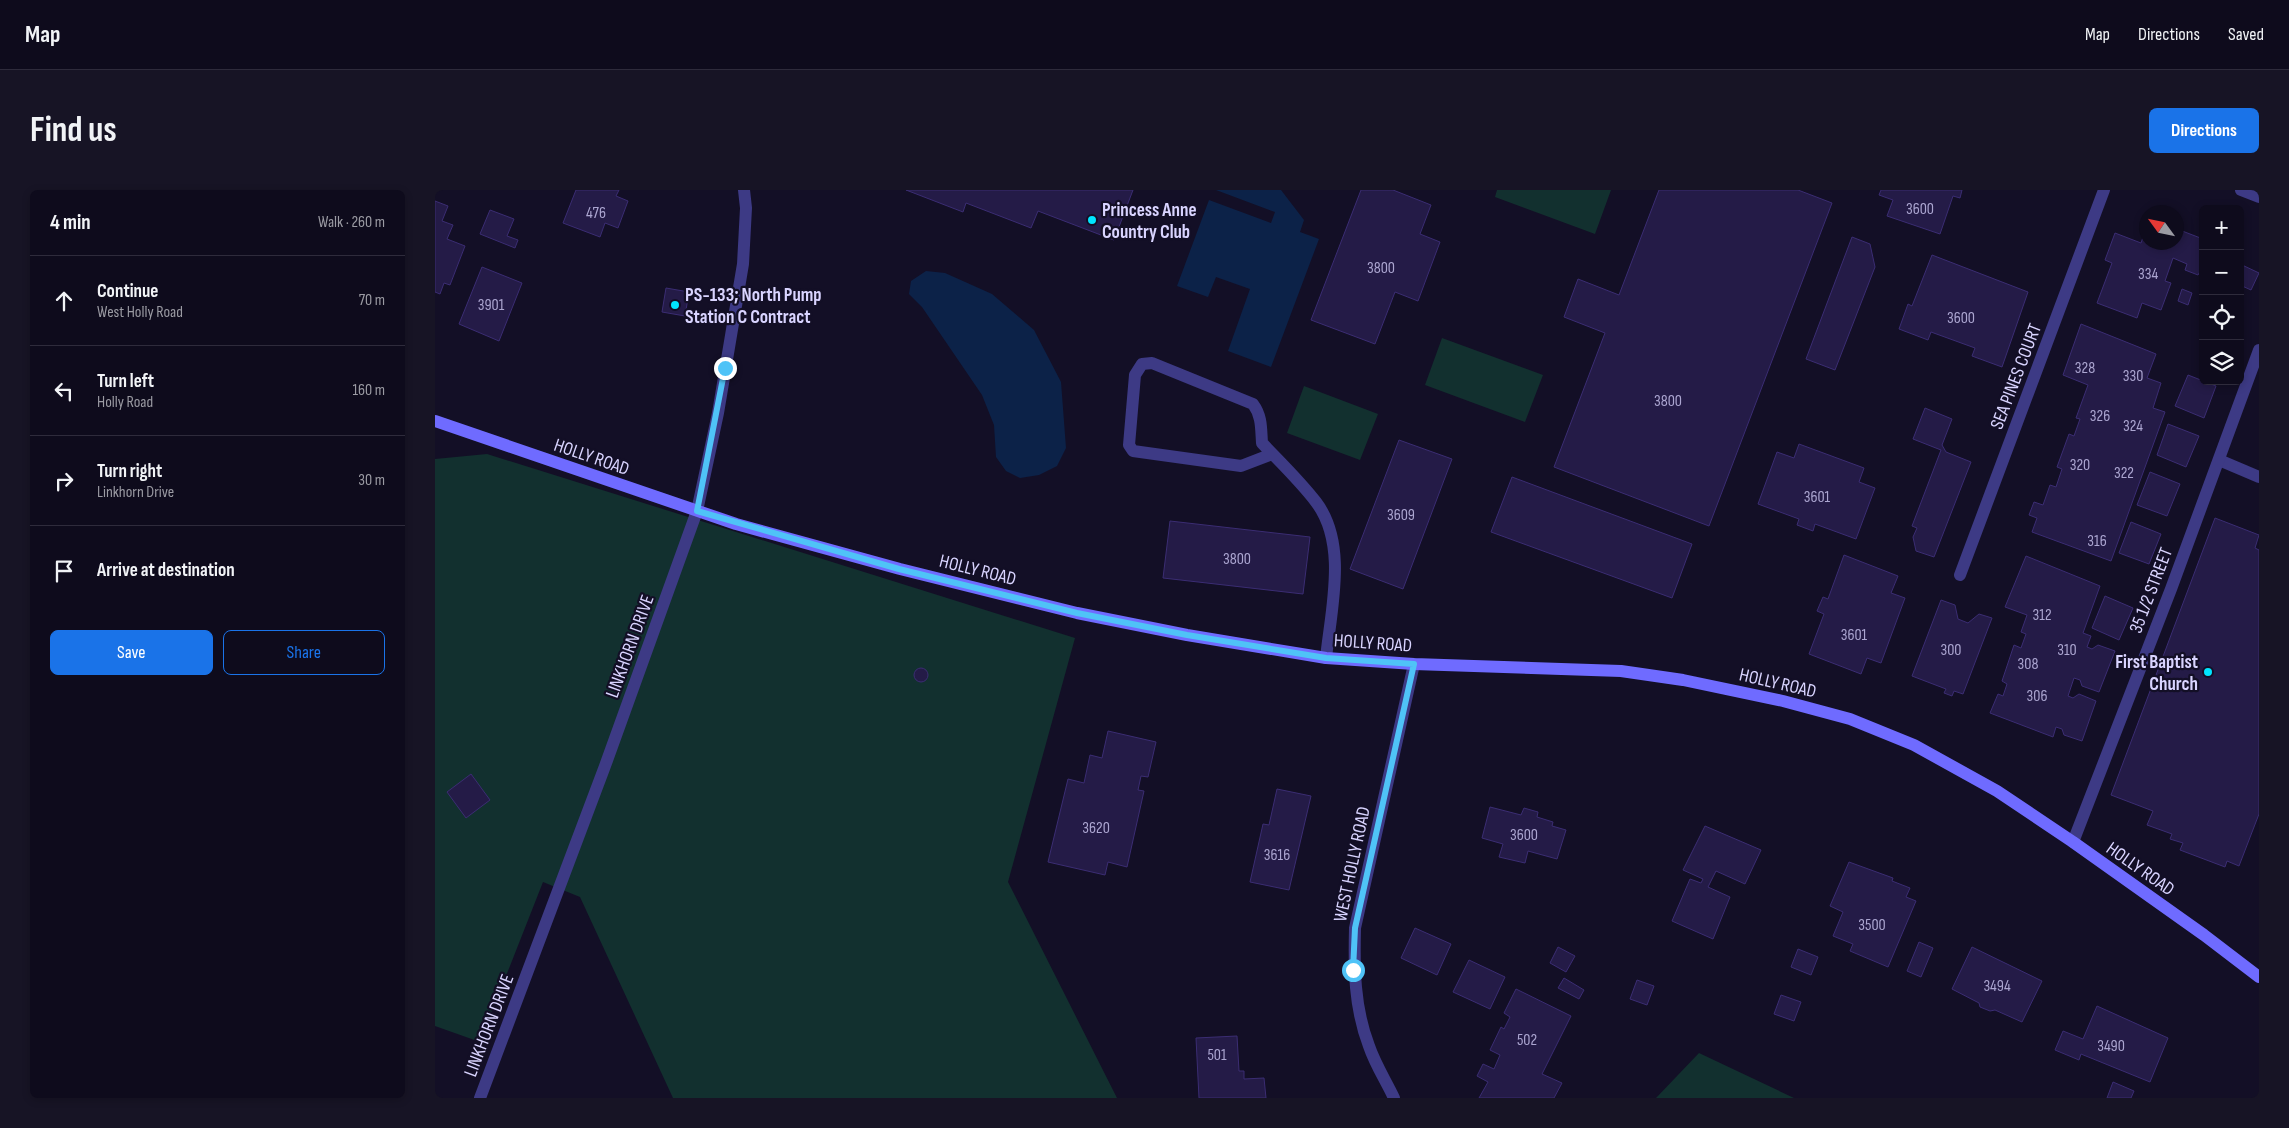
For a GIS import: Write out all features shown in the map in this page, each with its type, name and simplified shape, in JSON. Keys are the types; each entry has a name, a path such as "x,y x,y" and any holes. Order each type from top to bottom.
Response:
{"street":[{"name":"LINKHORN DRIVE","path":"480,1098 605,766 697,511 718,414 743,264 746,208 744,190"},
{"name":"SEA PINES COURT","path":"1960,575 2104,190"},
{"path":"2241,190 2259,197"},
{"name":"35 1/2 STREET","path":"2073,842 2259,350"},
{"path":"1273,454 1241,466 1133,451 1129,445 1135,375 1142,364 1152,363 1253,404 1258,410 1262,443 1273,454 1316,502 1329,527 1333,544 1335,576 1326,658"},
{"name":"HOLLY ROAD","path":"435,421 697,511 899,569 1077,613 1187,635 1326,658 1414,664 1621,671 1683,680 1783,700 1850,719 1914,745 1997,791 2073,842 2204,935 2259,977"},
{"path":"2219,460 2259,477"},
{"name":"WEST HOLLY ROAD","path":"1394,1098 1369,1046 1358,1004 1353,970 1355,928 1414,664"}],"green space":[{"path":"1497,190 1611,190 1595,234 1495,197"},
{"path":"1442,338 1543,375 1525,422 1425,385"},
{"path":"1304,386 1378,414 1360,460 1287,433"},
{"path":"487,454 1075,638 1008,882 1117,1098 673,1098 580,897 543,882 480,1042 435,1026 435,459"},
{"path":"1699,1053 1794,1098 1656,1098"}],"water":[{"path":"1216,190 1281,190 1304,220 1300,232 1319,239 1271,367 1228,351 1250,289 1216,277 1208,297 1177,286 1209,200 1271,223 1275,212"},
{"path":"926,271 945,273 992,294 1034,330 1061,382 1066,448 1057,466 1039,475 1020,478 1006,471 996,457 994,425 982,395 922,307 909,294 911,281"}],"building":[{"path":"576,190 619,190 616,196 628,201 618,228 605,223 600,237 563,223"},
{"name":"Princess Anne Country Club","path":"906,190 1133,190 1114,240 1038,211 1031,228 966,203 963,212"},
{"path":"1361,190 1393,190 1431,205 1420,234 1440,242 1418,301 1395,292 1375,344 1311,320"},
{"path":"1659,190 1798,190 1832,203 1709,526 1554,467 1605,333 1564,317 1578,279 1619,295"},
{"path":"1881,190 1962,190 1960,198 1953,196 1940,234 1887,216 1893,200 1879,195"},
{"path":"435,201 448,206 442,221 453,225 447,239 465,246 450,285 444,283 440,294 435,292"},
{"path":"490,210 514,219 507,236 518,240 515,248 480,234"},
{"path":"2184,232 2199,237 2199,273 2198,275 2185,270 2187,264 2173,258 2165,281 2171,283 2161,310 2142,303 2137,318 2097,303 2112,263 2105,260 2115,233 2139,242 2139,250 2184,250"},
{"path":"1852,237 1870,244 1875,267 1835,370 1806,359"},
{"path":"1932,255 2028,292 2002,367 1972,356 1975,348 1931,332 1928,340 1899,329 1908,304 1912,306"},
{"path":"2244,266 2259,273 2251,290 2244,287"},
{"path":"482,267 522,283 499,341 459,324"},
{"name":"PS-133; North Pump Station C Contract","path":"666,288 689,292 685,316 662,312"},
{"path":"2182,289 2192,293 2188,305 2178,301"},
{"path":"2081,324 2156,354 2147,378 2161,383 2153,408 2165,412 2111,561 2032,532 2037,518 2029,515 2034,502 2043,505 2050,485 2056,487 2062,469 2057,467 2069,434 2074,436 2080,419 2076,418 2088,385 2063,375"},
{"path":"2188,375 2199,379 2199,385 2216,386 2204,418 2175,406"},
{"path":"1925,408 1952,419 1942,445 1946,452 1971,462 1934,557 1916,551 1913,537 1917,528 1912,526 1941,450 1913,439"},
{"path":"2168,424 2199,436 2186,467 2157,455"},
{"path":"1399,440 1452,459 1403,589 1350,569"},
{"path":"1799,444 1864,468 1859,482 1875,488 1856,539 1815,524 1813,531 1797,525 1799,519 1758,504 1777,452 1794,458"},
{"path":"2150,472 2180,484 2167,516 2137,505"},
{"path":"1512,477 1692,544 1672,598 1491,532"},
{"name":"First Baptist Church","path":"2215,518 2259,535 2255,548 2259,550 2259,814 2239,866 2227,861 2225,867 2180,850 2183,843 2170,839 2172,834 2147,825 2153,811 2111,795"},
{"path":"1170,521 1310,537 1303,594 1163,578"},
{"path":"2131,522 2161,534 2149,564 2119,553"},
{"path":"1844,555 1898,576 1891,593 1905,598 1881,663 1867,658 1861,674 1809,654 1824,614 1817,611 1823,597 1828,599"},
{"path":"2026,556 2100,586 2083,633 2091,636 2087,647 2092,649 2098,645 2115,651 2099,692 2082,686 2080,680 2074,678 2068,696 2073,698 2079,694 2096,701 2082,741 2064,735 2062,729 2056,727 2053,737 1990,713 1998,694 2003,696 2007,684 2002,681 2014,645 2021,648 2026,634 2021,632 2027,615 2005,607"},
{"path":"2105,596 2133,608 2119,640 2092,628"},
{"path":"1941,600 1955,605 1958,619 1968,623 1979,614 1992,618 1963,694 1954,691 1952,696 1944,693 1946,689 1912,676"},
{"path":"921,668 926,670 928,675 926,680 921,682 916,680 914,675 916,670"},
{"path":"1108,731 1156,742 1148,777 1141,776 1138,790 1144,791 1127,867 1108,862 1105,875 1048,862 1068,779 1084,783 1090,755 1102,758"},
{"path":"471,774 490,800 466,818 447,792"},
{"path":"1277,789 1311,796 1289,890 1250,882 1263,824 1269,825"},
{"path":"1490,807 1521,815 1524,808 1538,812 1537,817 1553,822 1552,826 1566,830 1557,859 1528,851 1525,863 1499,857 1503,844 1482,838"},
{"path":"1705,826 1761,850 1745,884 1716,871 1708,887 1730,897 1713,939 1672,921 1690,879 1701,883 1703,879 1683,870"},
{"path":"1849,862 1893,878 1892,881 1910,888 1906,897 1916,901 1888,967 1850,951 1853,944 1833,936 1843,912 1830,906"},
{"path":"1415,928 1451,944 1437,975 1401,958"},
{"path":"1919,942 1933,948 1921,977 1907,971"},
{"path":"1558,947 1575,956 1566,972 1550,963"},
{"path":"1972,947 2042,981 2022,1022 1995,1010 1990,1011 1980,1007 1979,1003 1952,989"},
{"path":"1798,949 1818,957 1811,975 1791,967"},
{"path":"1469,960 1505,977 1490,1009 1453,992"},
{"path":"1564,978 1584,990 1579,999 1558,988"},
{"path":"1637,980 1654,986 1647,1005 1630,999"},
{"path":"1516,989 1571,1016 1542,1074 1562,1083 1554,1098 1479,1098 1488,1082 1477,1076 1483,1064 1494,1069 1500,1055 1490,1050 1501,1027 1504,1029 1510,1017 1504,1013"},
{"path":"1781,995 1801,1002 1794,1021 1774,1014"},
{"path":"2097,1006 2168,1038 2150,1082 2081,1054 2079,1060 2055,1050 2063,1031 2083,1039"},
{"path":"1237,1036 1239,1071 1244,1071 1244,1079 1264,1078 1266,1098 1199,1098 1196,1038"},
{"path":"2113,1082 2134,1091 2131,1098 2107,1098"}],"place":[{"name":"Princess Anne Country Club","path":"1092,220"},
{"name":"PS-133; North Pump Station C Contract","path":"675,305"},
{"name":"First Baptist Church","path":"2208,672"}],"route":[{"path":"725,368 718,414 697,511 899,569 1077,613 1187,635 1326,658 1414,664 1355,928 1353,970"}]}
